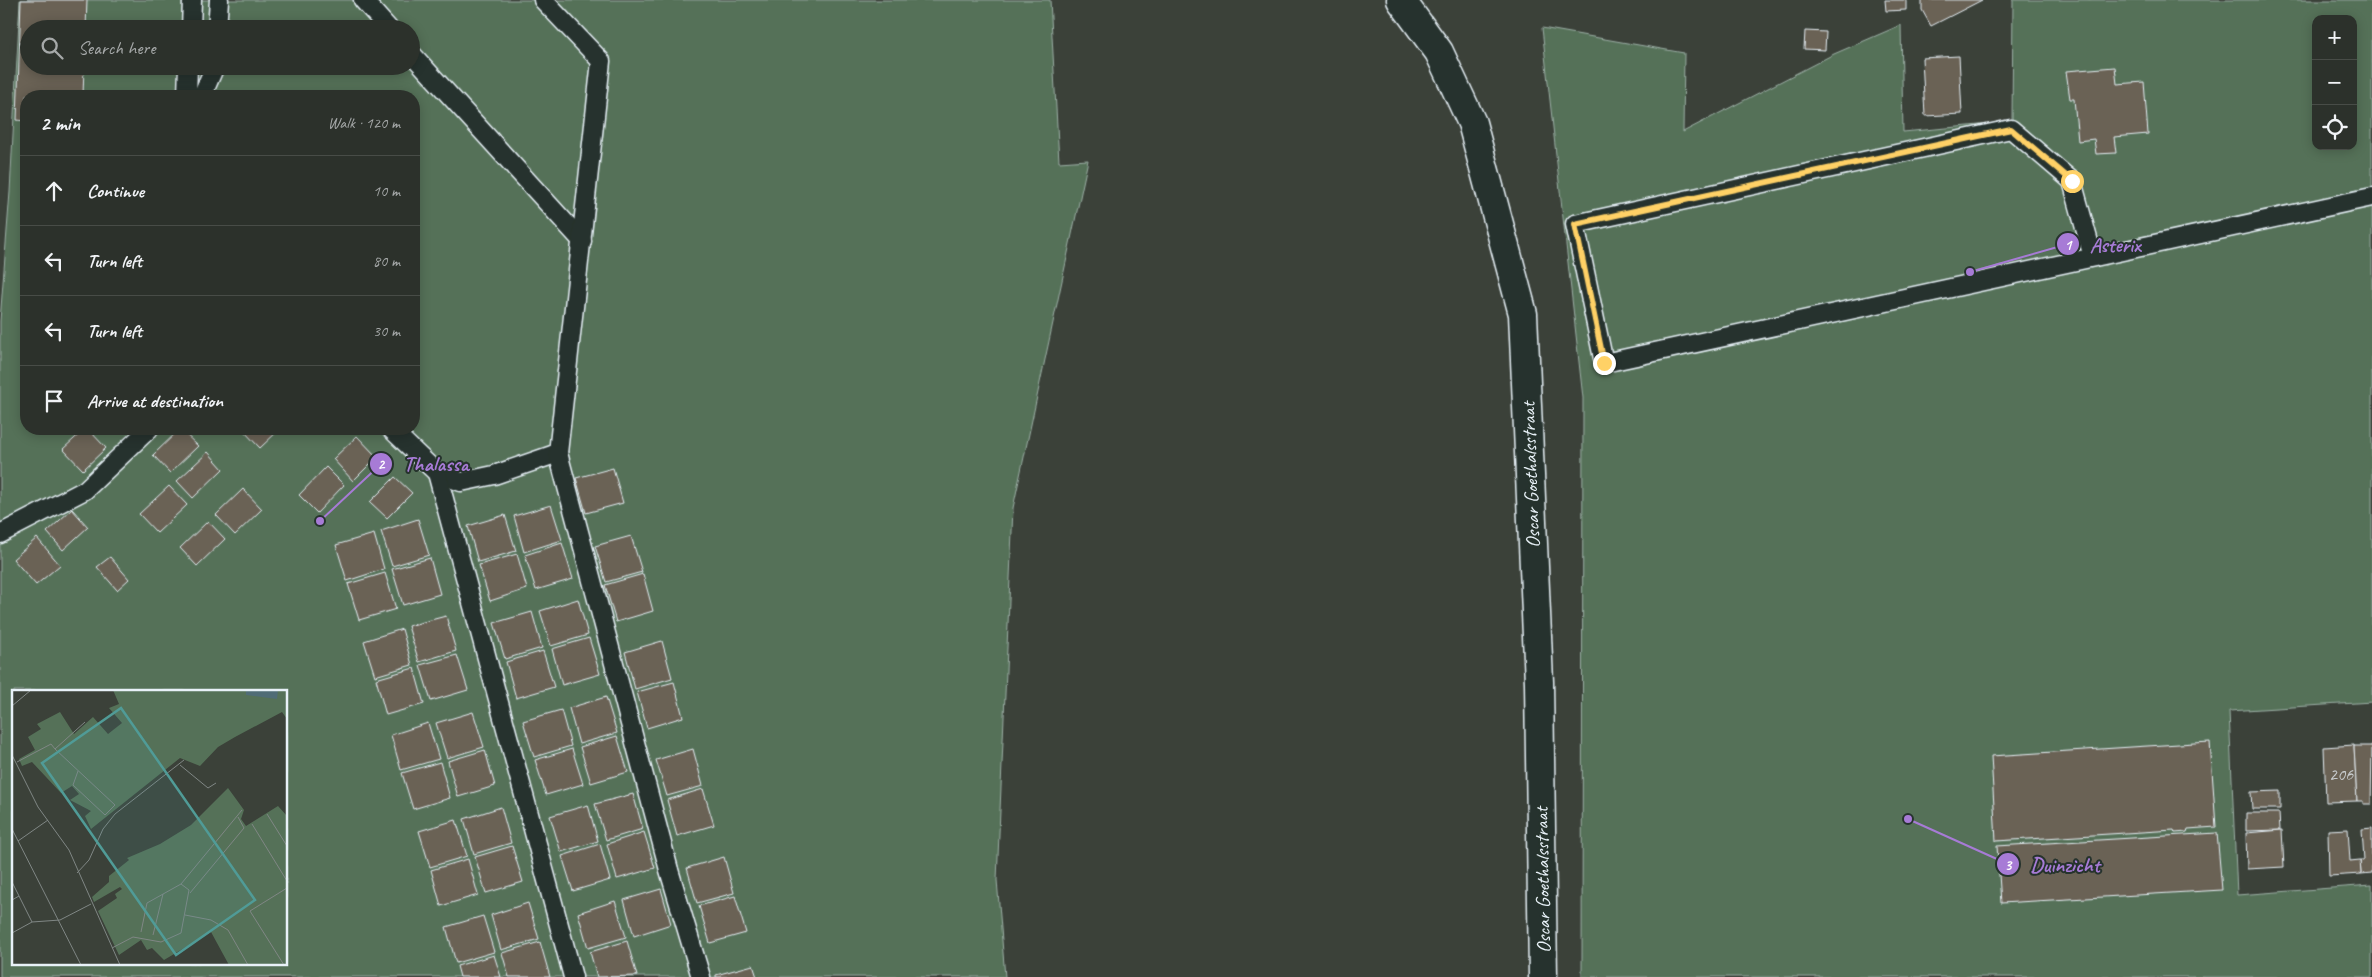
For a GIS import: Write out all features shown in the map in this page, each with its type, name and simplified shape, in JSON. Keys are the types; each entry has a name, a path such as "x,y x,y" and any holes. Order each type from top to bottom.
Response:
{"street":[{"name":"Oscar Goethalsstraat","path":"1401,0 1439,52 1472,123 1523,314 1539,682 1543,977"}],"lane":[{"path":"191,20 192,0"},
{"path":"218,20 219,0"},
{"path":"363,0 381,20"},
{"path":"543,0 600,60 558,453 669,870 701,977"},
{"path":"420,63 582,240"},
{"path":"187,90 188,75"},
{"path":"205,90 211,75"},
{"path":"2093,257 2072,181 2011,129 1575,224 1604,363 2372,197"},
{"path":"0,534 85,490 143,435"},
{"path":"397,435 437,472 461,482 494,475 558,453"},
{"path":"437,472 573,977"}],"green space":[{"path":"20,0 1050,0 1059,162 1088,160 1013,508 997,880 1005,977 0,977 0,321 10,192"},
{"path":"2013,0 2372,0 2372,702 2229,711 2237,895 2372,885 2372,977 1582,977 1583,398 1542,28 1684,53 1683,132 1834,54 1901,25 1903,132 2012,122"}],"building":[{"path":"21,0 87,0 86,20 20,20"},
{"path":"1885,0 1906,0 1906,10 1886,11"},
{"path":"1922,0 1982,0 1931,26 1922,10"},
{"path":"20,30 20,75 84,75 83,90 20,90 20,120 17,120"},
{"path":"1805,31 1826,32 1825,50 1804,49"},
{"path":"1959,56 1962,114 1925,116 1922,58"},
{"path":"2115,67 2117,84 2144,82 2148,134 2114,137 2116,153 2096,154 2094,139 2078,141 2074,99 2070,99 2066,71"},
{"path":"78,435 94,435 106,448 83,470 63,449"},
{"path":"174,435 186,435 198,446 170,473 153,455"},
{"path":"248,435 274,435 260,448"},
{"path":"357,436 377,457 353,481 333,459"},
{"path":"208,452 223,469 193,498 177,481"},
{"path":"326,467 344,485 317,513 299,495"},
{"path":"613,468 623,503 586,513 576,478"},
{"path":"395,477 412,493 387,518 370,502"},
{"path":"169,486 187,505 157,533 139,514"},
{"path":"243,489 262,509 235,535 216,515"},
{"path":"551,505 562,540 524,552 514,516"},
{"path":"72,509 88,527 63,550 47,532"},
{"path":"505,515 516,551 478,562 468,526"},
{"path":"418,519 429,555 392,566 381,531"},
{"path":"208,521 225,539 197,566 180,548"},
{"path":"374,534 384,569 347,581 336,545"},
{"path":"631,536 642,572 606,582 595,546"},
{"path":"37,538 60,565 36,585 13,559"},
{"path":"562,543 573,579 536,590 525,555"},
{"path":"517,554 527,589 490,601 479,565"},
{"path":"110,557 129,579 117,590 97,567"},
{"path":"430,558 440,594 403,605 392,569"},
{"path":"385,573 396,609 359,620 348,584"},
{"path":"643,574 653,611 616,622 605,585"},
{"path":"578,599 588,635 551,646 540,611"},
{"path":"532,612 542,648 505,659 494,623"},
{"path":"446,616 456,651 419,662 408,626"},
{"path":"402,629 412,665 375,676 364,641"},
{"path":"589,638 600,674 562,685 552,649"},
{"path":"662,641 672,678 635,689 625,652"},
{"path":"543,651 554,687 516,698 506,662"},
{"path":"457,655 468,690 431,701 420,665"},
{"path":"414,668 424,704 386,715 376,679"},
{"path":"674,682 683,717 647,728 637,692"},
{"path":"606,697 617,733 579,744 569,708"},
{"path":"561,710 571,746 534,757 523,721"},
{"path":"473,712 484,747 447,758 436,723"},
{"path":"428,723 439,759 401,770 391,735"},
{"path":"617,736 628,772 591,783 580,747"},
{"path":"2210,742 2216,827 2188,829 2187,832 2175,833 2174,830 1996,841 1991,756"},
{"path":"2354,745 2357,801 2326,802 2324,747"},
{"path":"2354,746 2372,746 2371,804 2363,804 2363,801 2357,801"},
{"path":"572,749 583,784 546,795 535,760"},
{"path":"693,749 703,786 667,796 656,760"},
{"path":"485,750 495,786 458,797 448,761"},
{"path":"440,762 450,798 413,809 402,773"},
{"path":"703,789 714,825 677,836 667,800"},
{"path":"2280,791 2280,809 2252,809 2251,792"},
{"path":"633,794 643,829 606,840 595,804"},
{"path":"588,805 598,841 561,852 550,816"},
{"path":"501,807 511,843 474,854 464,819"},
{"path":"2246,813 2279,813 2280,830 2246,831"},
{"path":"456,820 467,856 430,867 419,831"},
{"path":"2372,828 2372,873 2361,874 2360,860 2364,860 2362,829"},
{"path":"2348,829 2350,861 2360,860 2361,874 2329,876 2328,830"},
{"path":"2282,830 2284,867 2247,869 2246,833"},
{"path":"644,832 655,868 617,879 607,844"},
{"path":"2217,833 2222,890 2001,903 1997,846"},
{"path":"600,844 610,880 573,891 562,856"},
{"path":"512,846 523,882 486,893 475,857"},
{"path":"724,857 734,893 697,903 687,868"},
{"path":"468,859 478,895 441,906 431,870"},
{"path":"661,889 671,924 634,936 624,900"},
{"path":"735,896 746,933 710,943 699,906"},
{"path":"615,901 626,937 588,948 578,913"},
{"path":"528,903 539,939 501,950 491,915"},
{"path":"483,916 494,952 456,963 446,927"},
{"path":"627,941 637,976 597,977 590,952"},
{"path":"540,942 550,977 509,977 502,953"},
{"path":"494,955 501,977 460,977 457,966"},
{"path":"753,965 757,977 716,977 716,975"}],"place":[{"name":"Asterix","path":"1970,272"},
{"name":"Thalassa","path":"320,521"},
{"name":"Duinzicht","path":"1908,819"}],"route":[{"path":"1604,363 1575,224 2011,129 2072,181"}]}
